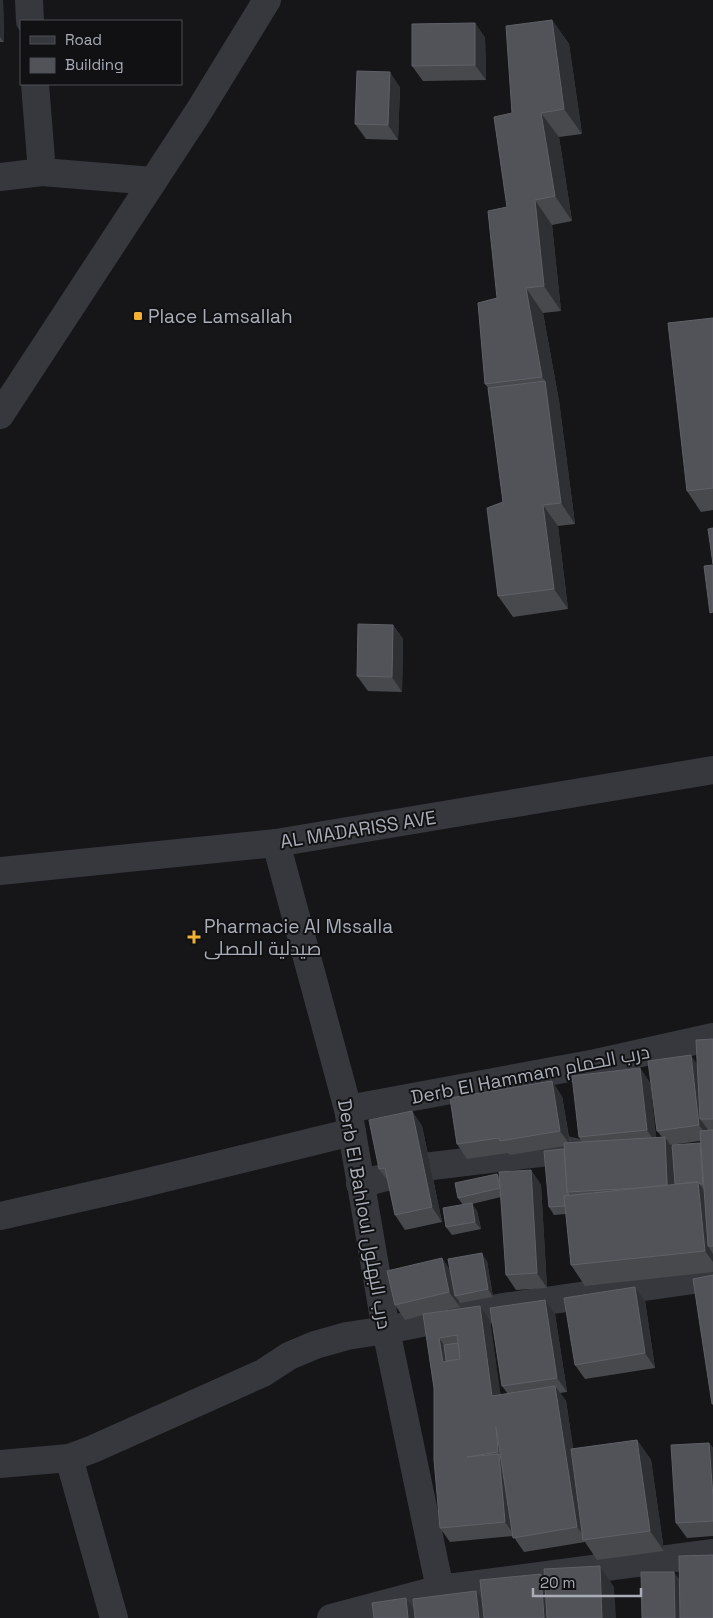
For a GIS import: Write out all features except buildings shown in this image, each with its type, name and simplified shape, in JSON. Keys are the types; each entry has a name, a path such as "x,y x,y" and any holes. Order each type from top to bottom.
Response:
{"street":[{"path":"29,0 30,20"},
{"path":"0,415 199,111 267,0"},
{"path":"35,85 42,172"},
{"path":"0,177 42,172 153,181"},
{"name":"AL MADARISS AVE","path":"0,871 276,843 713,770"},
{"name":"Derb El Bahloul درب البهلول","path":"276,843 350,1120 386,1330 440,1588"},
{"name":"Derb El Hammam درب الحمام","path":"0,1216 128,1187 350,1120 596,1062 713,1037"},
{"path":"360,1184 424,1167 565,1150 581,1154 606,1152"},
{"path":"0,1464 69,1458 262,1373 289,1356 347,1336 503,1307 713,1276"},
{"path":"69,1458 114,1618"},
{"path":"345,1616 440,1588 713,1553"}],"place":[{"name":"Place Lamsallah","path":"138,316"},
{"name":"Pharmacie Al Mssalla صيدلية المصلى","path":"194,937"}]}
